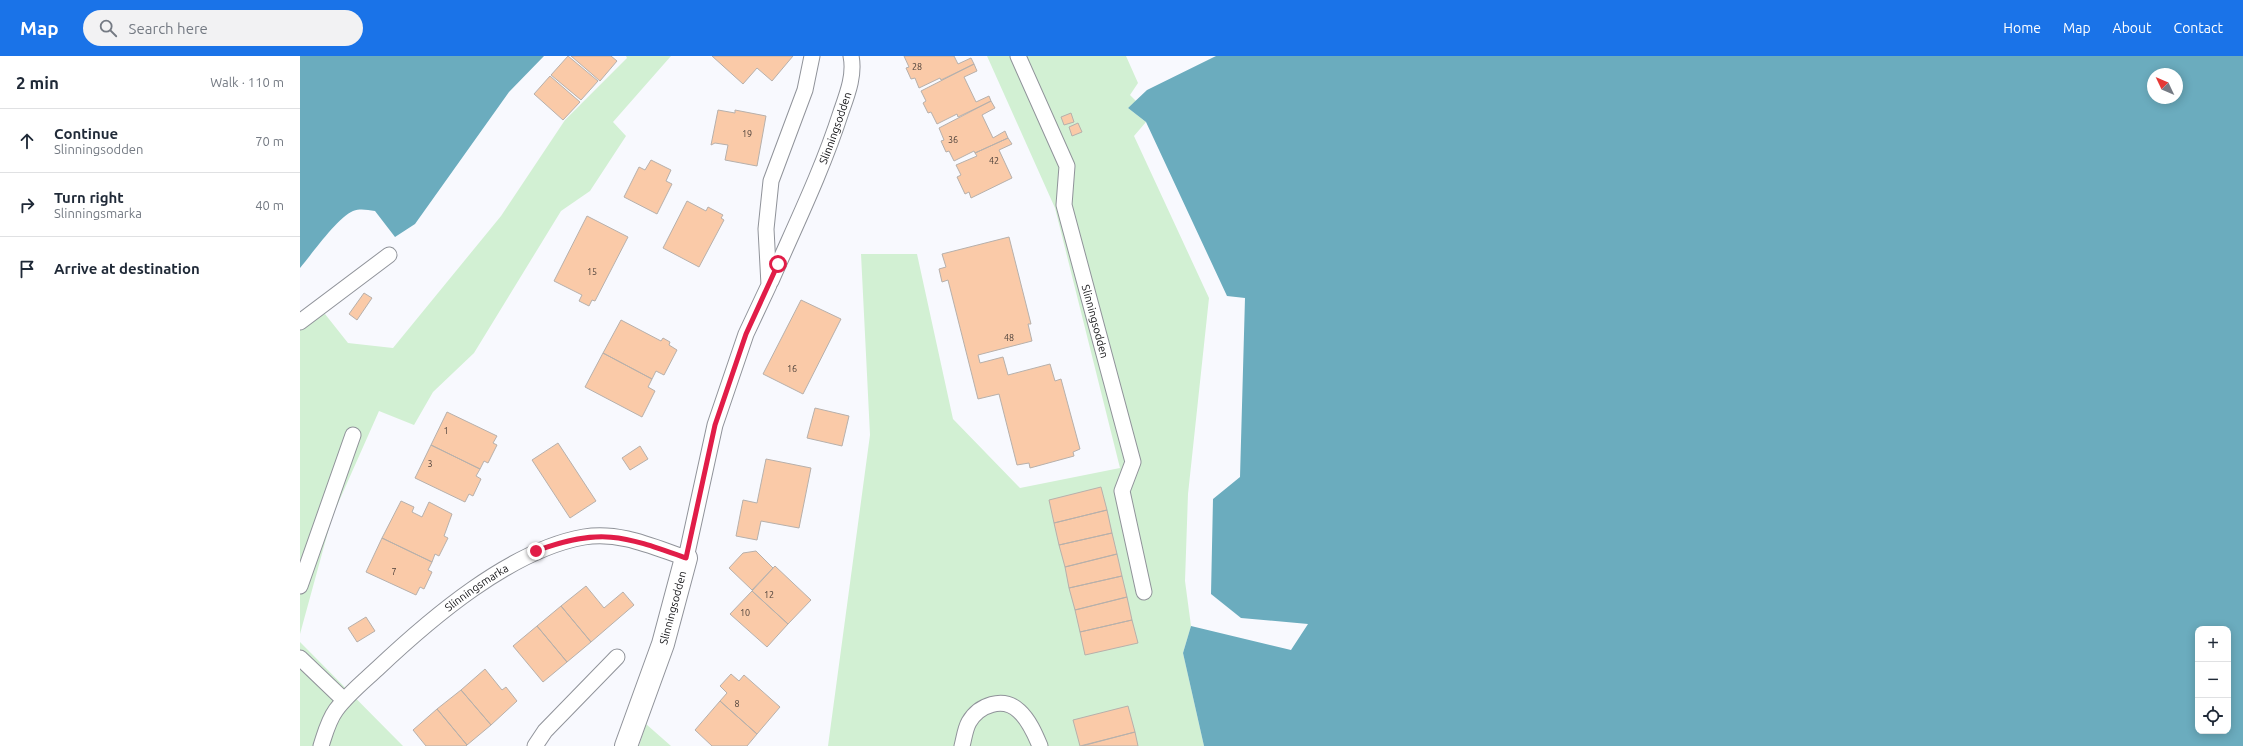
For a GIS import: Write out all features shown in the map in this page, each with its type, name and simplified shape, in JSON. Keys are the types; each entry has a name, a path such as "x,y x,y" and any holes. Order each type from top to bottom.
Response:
{"street":[{"name":"Slinningsodden","path":"626,746 663,644 686,558"}],"lane":[{"name":"Slinningsodden","path":"769,285 766,229 771,181 805,90 812,56"},
{"name":"Slinningsodden","path":"686,558 715,425 746,334 813,187 836,129 852,74 851,56"},
{"name":"Slinningsodden","path":"1018,56 1067,166 1064,205 1133,462 1122,490 1144,592"},
{"path":"300,322 389,254"},
{"path":"300,586 353,435"},
{"name":"Slinningsmarka","path":"321,746 328,723 344,700 397,650 462,598 498,572 536,551 556,543 584,537 613,536 628,538 686,558"},
{"path":"535,746 545,731 617,657"},
{"path":"300,658 344,700"},
{"path":"962,746 971,720 986,706 997,703 1013,707 1019,711 1027,721 1040,746"}],"green space":[{"path":"626,56 671,56 613,122 626,136 590,191 561,211 474,353 433,392 414,425 379,411 332,517 300,634 300,320 325,314 348,343 393,348 501,216 565,120 627,58"},
{"path":"987,56 1126,56 1138,83 1130,95 1136,101 1128,108 1146,122 1134,136 1209,298 1188,494 1185,581 1191,626 1183,653 1204,746 828,746 870,435 861,254 917,254 953,419 1020,488 1120,468 1055,208"},
{"path":"300,642 403,746 300,746"},
{"path":"646,724 671,746 639,746"}],"water":[{"path":"300,56 544,56 509,92 415,224 395,237 375,211 361,209 353,211 332,228 300,268"},
{"path":"1216,56 2243,56 2243,746 1204,746 1183,653 1191,626 1291,650 1308,624 1241,618 1211,594 1213,499 1240,477 1245,298 1227,296 1146,122 1128,108 1147,90"}],"building":[{"path":"568,56 598,81 581,100 551,75"},
{"path":"571,56 611,56 617,61 600,81"},
{"path":"712,56 793,56 772,81 757,68 743,84"},
{"path":"904,56 954,56 958,64 971,58 974,64 941,80 940,78 919,88 915,78 911,79 906,68 909,67"},
{"path":"974,64 977,71 964,77 976,102 989,96 991,101 958,117 957,114 937,124 931,112 928,113 923,103 926,101 921,91"},
{"path":"550,76 580,102 563,120 534,94"},
{"path":"991,101 995,108 982,115 993,138 1005,131 1008,138 975,153 974,151 954,161 949,151 946,152 941,141 944,140 939,128"},
{"path":"718,110 735,113 735,110 766,116 757,166 725,160 728,145 715,143 711,145"},
{"path":"1071,113 1074,122 1064,125 1061,117"},
{"path":"1078,123 1082,132 1072,136 1069,127"},
{"path":"1008,138 1012,144 999,150 1012,178 971,198 969,192 965,194 957,177 961,175 956,165 977,156 975,153"},
{"path":"651,160 671,170 666,181 672,184 657,214 624,197 639,167 645,170"},
{"path":"687,201 706,211 708,207 723,215 721,218 724,220 699,267 663,248"},
{"path":"587,216 628,237 595,301 592,300 589,306 579,301 582,295 554,281"},
{"path":"1009,237 1031,324 1028,324 1032,341 978,355 980,363 1003,357 1008,375 1050,364 1055,381 1061,379 1080,449 1073,452 1074,456 1030,468 1029,463 1017,465 999,394 978,399 948,280 942,282 939,269 946,267 942,254"},
{"path":"364,293 372,298 357,320 349,314"},
{"path":"801,300 841,319 803,394 763,374"},
{"path":"621,320 661,341 663,338 670,342 669,345 677,350 664,375 656,371 652,379 603,353"},
{"path":"603,353 652,379 648,387 655,391 642,417 585,387"},
{"path":"815,408 849,416 842,446 807,438"},
{"path":"447,412 497,436 493,443 497,445 488,463 484,461 480,469 431,445"},
{"path":"558,443 596,501 570,518 532,460"},
{"path":"431,445 480,469 476,476 481,479 473,496 469,494 465,502 415,478"},
{"path":"640,446 648,459 630,470 622,458"},
{"path":"766,459 811,468 799,528 761,521 757,540 736,536 743,500 757,503"},
{"path":"1101,487 1107,510 1054,523 1049,500"},
{"path":"401,501 414,507 412,512 422,517 429,502 452,514 444,536 448,538 439,556 435,554 432,562 382,538"},
{"path":"1107,510 1112,533 1059,545 1054,523"},
{"path":"1112,533 1117,554 1065,567 1059,545"},
{"path":"382,538 432,562 428,570 432,572 424,589 420,587 416,595 366,572"},
{"path":"756,551 773,568 752,590 729,568 743,553"},
{"path":"1117,554 1122,576 1069,588 1065,567"},
{"path":"775,566 811,600 788,624 752,591"},
{"path":"1122,576 1127,597 1075,610 1069,588"},
{"path":"586,586 604,608 623,592 634,605 591,642 561,606"},
{"path":"752,591 788,624 767,647 730,614"},
{"path":"1127,597 1132,620 1080,632 1075,610"},
{"path":"561,606 591,642 567,662 537,626"},
{"path":"366,617 375,631 357,642 348,628"},
{"path":"1132,620 1138,643 1085,655 1080,632"},
{"path":"537,626 567,662 543,682 513,646"},
{"path":"485,669 502,690 506,687 517,701 491,725 461,690"},
{"path":"731,674 739,681 744,675 780,707 757,734 720,701 727,693 720,686"},
{"path":"461,690 491,725 467,745 437,709"},
{"path":"720,701 757,734 747,746 712,746 695,730"},
{"path":"1128,706 1135,732 1080,746 1073,720"},
{"path":"437,709 467,745 466,746 426,746 413,730"},
{"path":"1135,732 1138,746 1082,746"}],"route":[{"path":"536,551 556,543 584,537 613,536 628,538 686,558 693,520 715,425 746,334 778,264"}]}
